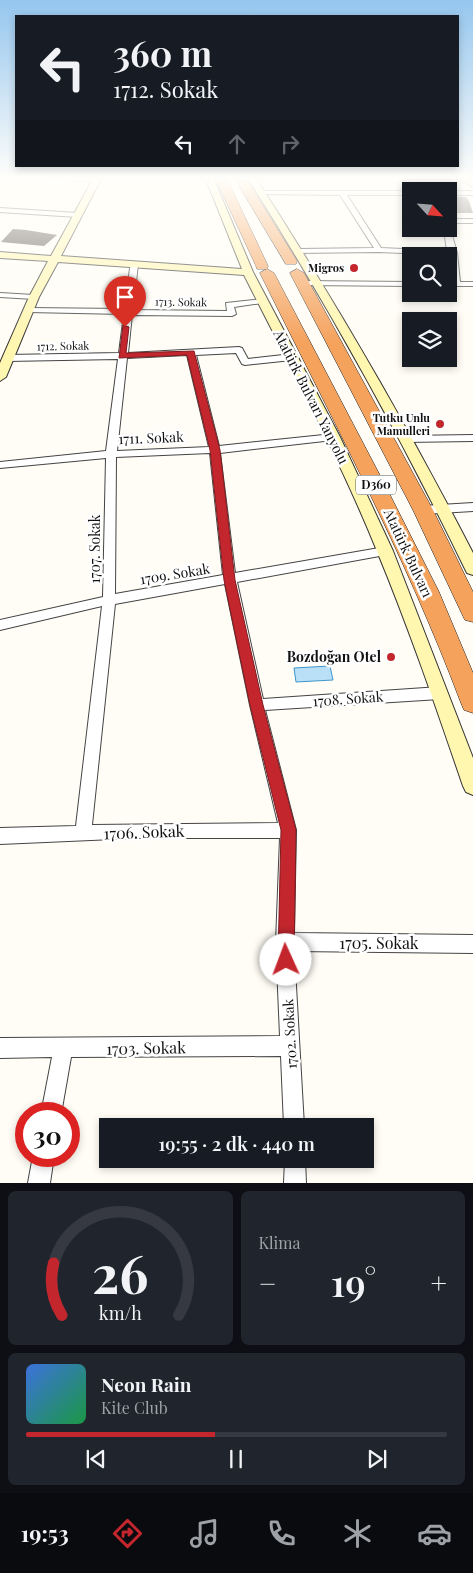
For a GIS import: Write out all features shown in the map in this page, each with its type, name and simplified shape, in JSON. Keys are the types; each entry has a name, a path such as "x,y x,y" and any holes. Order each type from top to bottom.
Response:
{"highway":[{"name":"Atatürk Bulvarı","path":"244,232 259,271 392,515 460,666 473,703"},
{"name":"D360","path":"276,232 301,270 384,419 423,510 473,614"},
{"path":"259,271 285,276 301,270"}],"street":[{"path":"0,377 28,310 67,232"},
{"name":"Atatürk Bulvarı Yanyolu","path":"238,232 259,271 262,301 333,437 385,551 440,693 473,786"},
{"path":"281,232 301,270"},
{"path":"367,232 379,250"},
{"path":"301,270 379,250 402,251"},
{"path":"0,255 259,271"},
{"name":"1707. Sokak","path":"83,834 109,600 111,454 134,264"},
{"path":"301,270 402,283"},
{"path":"457,284 473,284"},
{"path":"0,295 34,298"},
{"name":"1713. Sokak","path":"28,310 232,314 230,305 262,301"},
{"name":"1712. Sokak","path":"7,358 122,356 239,350 244,362 292,357"},
{"name":"1702. Sokak","path":"191,353 215,450 230,580 256,705 288,830 285,942 294,1118"},
{"path":"384,419 405,439 443,507 473,568"},
{"name":"1711. Sokak","path":"0,465 111,454 215,450 333,437"},
{"path":"405,439 473,438"},
{"path":"423,510 443,507 473,507"},
{"name":"1709. Sokak","path":"0,625 109,600 385,551"},
{"name":"1708. Sokak","path":"256,705 440,693"},
{"name":"1706. Sokak","path":"0,836 137,831 288,830"},
{"name":"1705. Sokak","path":"285,942 473,944"},
{"name":"1703. Sokak","path":"0,1048 291,1046"},
{"path":"54,1102 63,1048"},
{"path":"39,1183 42,1167"},
{"path":"294,1168 295,1183"}],"water":[{"path":"330,666 333,680 296,682 294,668"}],"building":[{"path":"10,232 40,232 57,235 44,246 1,242"}],"place":[{"name":"Migros","path":"354,268"},
{"name":"Tutku Unlu Mamulleri","path":"440,424"},
{"name":"Bozdoğan Otel","path":"391,657"}],"route":[{"path":"125,327 122,356 191,353 215,450 230,580 256,705 288,830 286,960"}]}
